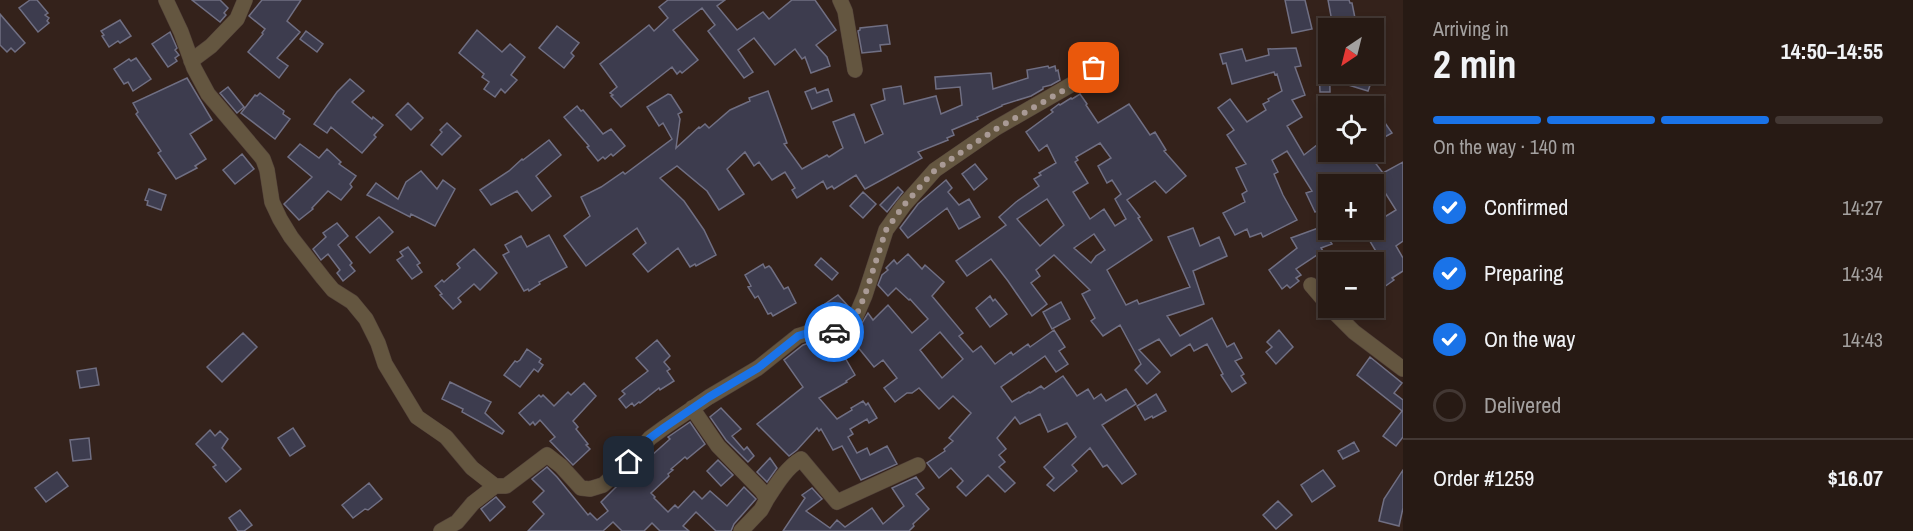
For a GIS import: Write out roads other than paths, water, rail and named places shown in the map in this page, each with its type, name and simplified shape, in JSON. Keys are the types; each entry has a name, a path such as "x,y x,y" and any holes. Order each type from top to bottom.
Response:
{"street":[{"path":"166,0 208,94 262,159 267,170 272,202 291,237 333,290 352,302 366,318 385,364 417,417 446,436 472,468 495,486"},
{"path":"192,61 211,46 237,19 244,0"},
{"path":"840,0 845,11 855,70"},
{"path":"441,531 457,522 473,503 495,486 506,486 547,455 561,466 581,488 590,489 603,485 629,462 650,438 692,408 758,368 798,336 824,328 834,333 856,316 886,230 904,205 935,170 996,129 1088,75 1094,68 1096,59"},
{"path":"1311,285 1318,293"},
{"path":"1341,318 1354,332 1403,369"},
{"path":"692,408 718,446 762,491 767,500"},
{"path":"741,531 761,510 777,483 801,459 837,502 918,465"}]}
